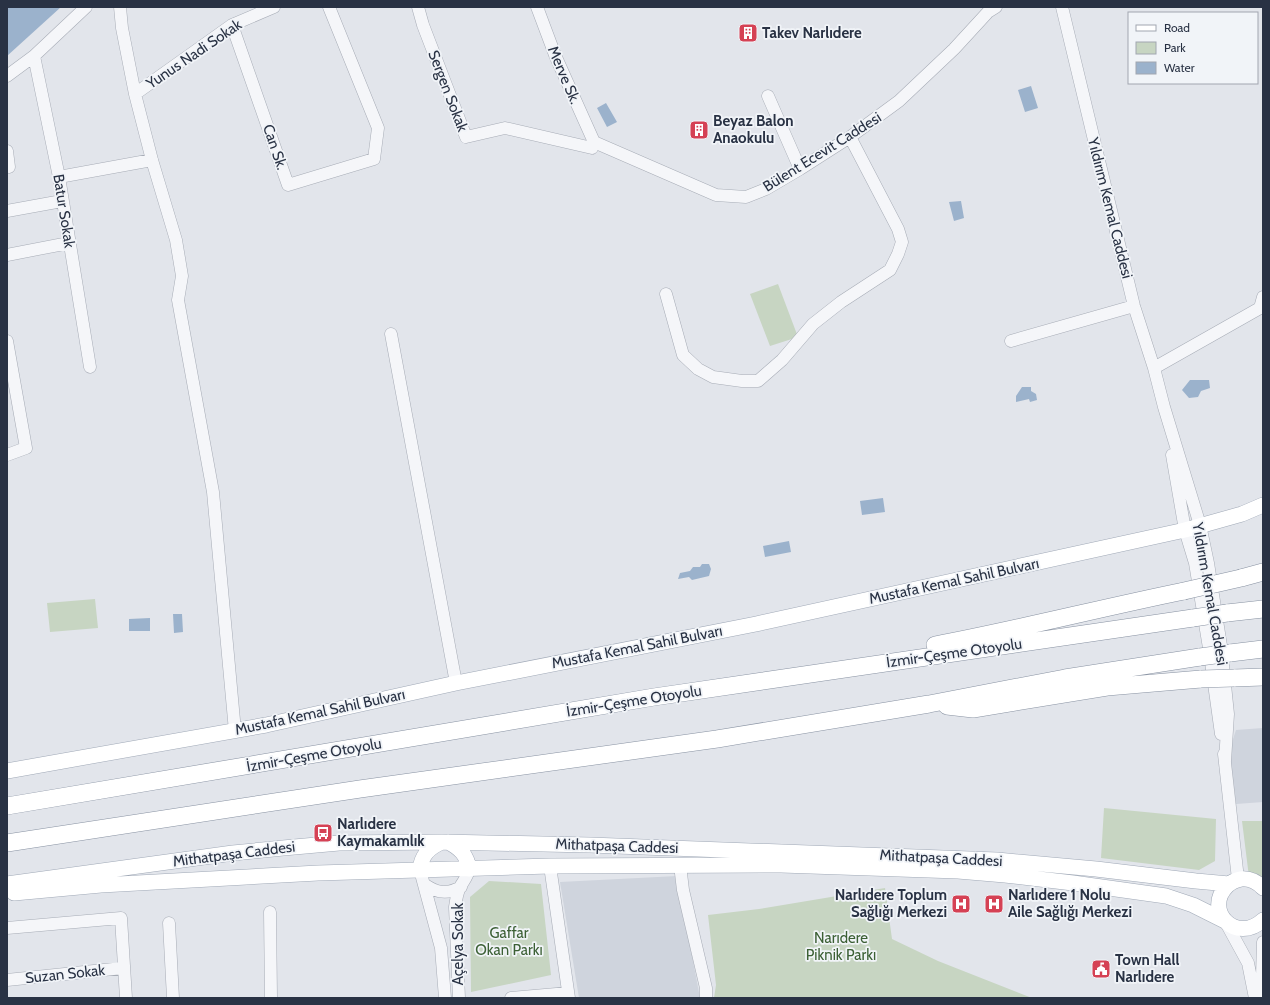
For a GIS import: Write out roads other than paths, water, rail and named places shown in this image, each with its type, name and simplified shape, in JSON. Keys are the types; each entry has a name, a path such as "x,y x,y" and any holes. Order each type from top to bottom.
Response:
{"highway":[{"path":"654,697 994,633 1114,605 1184,592 1263,572"},
{"name":"İzmir-Çeşme Otoyolu","path":"7,806 654,697 1263,609"},
{"path":"7,842 368,788 717,739 929,704 1065,678 1200,657 1263,649"},
{"path":"929,704 972,709 1107,687 1201,679 1263,677"}],"main road":[{"name":"Mustafa Kemal Sahil Bulvarı","path":"7,771 273,724 456,683 756,624 1185,530 1242,514 1263,505"},
{"name":"Mithatpaşa Caddesi","path":"7,884 233,853 339,842 445,842 590,845 997,860 1096,869 1196,881 1233,882 1252,880 1263,888"},
{"path":"422,877 420,862 423,856 434,846 445,842 456,846 465,855 469,869"},
{"name":"Mithatpaşa Caddesi","path":"7,894 100,885 318,872 422,877 469,869 550,866 847,866 958,871 1005,875 1166,896 1193,905 1225,920 1230,925 1237,928 1252,928 1263,920"},
{"path":"1225,920 1220,914 1219,901 1223,890 1233,882"}],"street":[{"path":"7,76 34,56 86,7"},
{"path":"120,7 122,28 136,94 152,160 176,240 182,276 178,300 213,492 235,731"},
{"name":"Yunus Nadi Sokak","path":"136,94 232,25 274,7"},
{"name":"Can Sk.","path":"232,25 288,185 374,158 378,128 329,7"},
{"name":"Sergen Sokak","path":"418,7 423,25 466,137 506,128 592,148 594,142"},
{"name":"Merve Sk.","path":"537,7 555,55 594,142"},
{"name":"Bülent Ecevit Caddesi","path":"594,142 716,195 746,197 766,189 800,169 850,137 899,101 954,49 988,12 996,7"},
{"name":"Yıldırım Kemal Caddesi","path":"1062,7 1134,306 1154,368 1164,407 1200,525 1208,564 1217,624 1228,714 1225,761"},
{"name":"Batur Sokak","path":"34,56 59,177 90,367"},
{"path":"768,96 800,169"},
{"path":"666,294 683,355 698,369 713,377 742,381 758,380 782,360 813,324 841,302 890,270 902,242 898,229 850,137"},
{"path":"7,152 9,167"},
{"path":"59,177 152,160"},
{"path":"7,211 62,201"},
{"path":"7,254 70,243"},
{"path":"1154,368 1260,308 1263,297"},
{"path":"1011,340 1134,306"},
{"path":"391,334 456,683"},
{"path":"7,341 26,448 7,455"},
{"name":"Yıldırım Kemal Caddesi","path":"1164,407 1185,530 1195,564 1210,648 1225,761 1233,882"},
{"path":"680,865 683,890 706,988 706,998"},
{"path":"511,998 568,996 550,866"},
{"name":"Açelya Sokak","path":"459,998 455,912 456,902 461,887 468,875 469,869"},
{"path":"422,877 432,890 439,892 446,893 461,887"},
{"name":"Açelya Sokak","path":"422,877 441,948 445,998"},
{"path":"270,912 271,998"},
{"path":"7,928 121,918 126,998"},
{"path":"1225,920 1248,964 1255,998"},
{"path":"169,924 173,998"},
{"path":"1263,942 1263,992"},
{"name":"Suzan Sokak","path":"7,980 123,968"}],"water":[{"path":"7,7 61,7 7,56"},
{"path":"1031,86 1038,108 1025,112 1018,90"},
{"path":"606,103 617,122 607,127 597,108"},
{"path":"961,201 964,218 954,221 949,202"},
{"path":"1190,380 1209,380 1210,388 1201,391 1198,397 1189,398 1182,390"},
{"path":"1022,387 1031,387 1031,391 1036,394 1037,400 1030,402 1029,399 1016,402 1016,396"},
{"path":"883,498 885,512 862,515 860,501"},
{"path":"789,541 791,552 765,557 763,546"},
{"path":"702,564 709,564 711,569 709,576 692,580 689,577 678,579 680,573 690,571 693,567 700,567"},
{"path":"173,614 182,614 183,632 174,633"},
{"path":"150,618 150,631 129,631 129,619"}],"place":[{"name":"Takev Narlıdere","path":"748,33"},
{"name":"Beyaz Balon Anaokulu","path":"699,130"},
{"name":"Narlıdere Kaymakamlık","path":"323,833"},
{"name":"Narlıdere Toplum Sağlığı Merkezi","path":"961,904"},
{"name":"Narlıdere 1 Nolu Aile Sağlığı Merkezi","path":"994,904"},
{"name":"Town Hall Narlıdere","path":"1101,969"}],"park label":[{"name":"Gaffar Okan Parkı","path":"509,942"},
{"name":"Narıdere Piknik Parkı","path":"841,946"}]}
